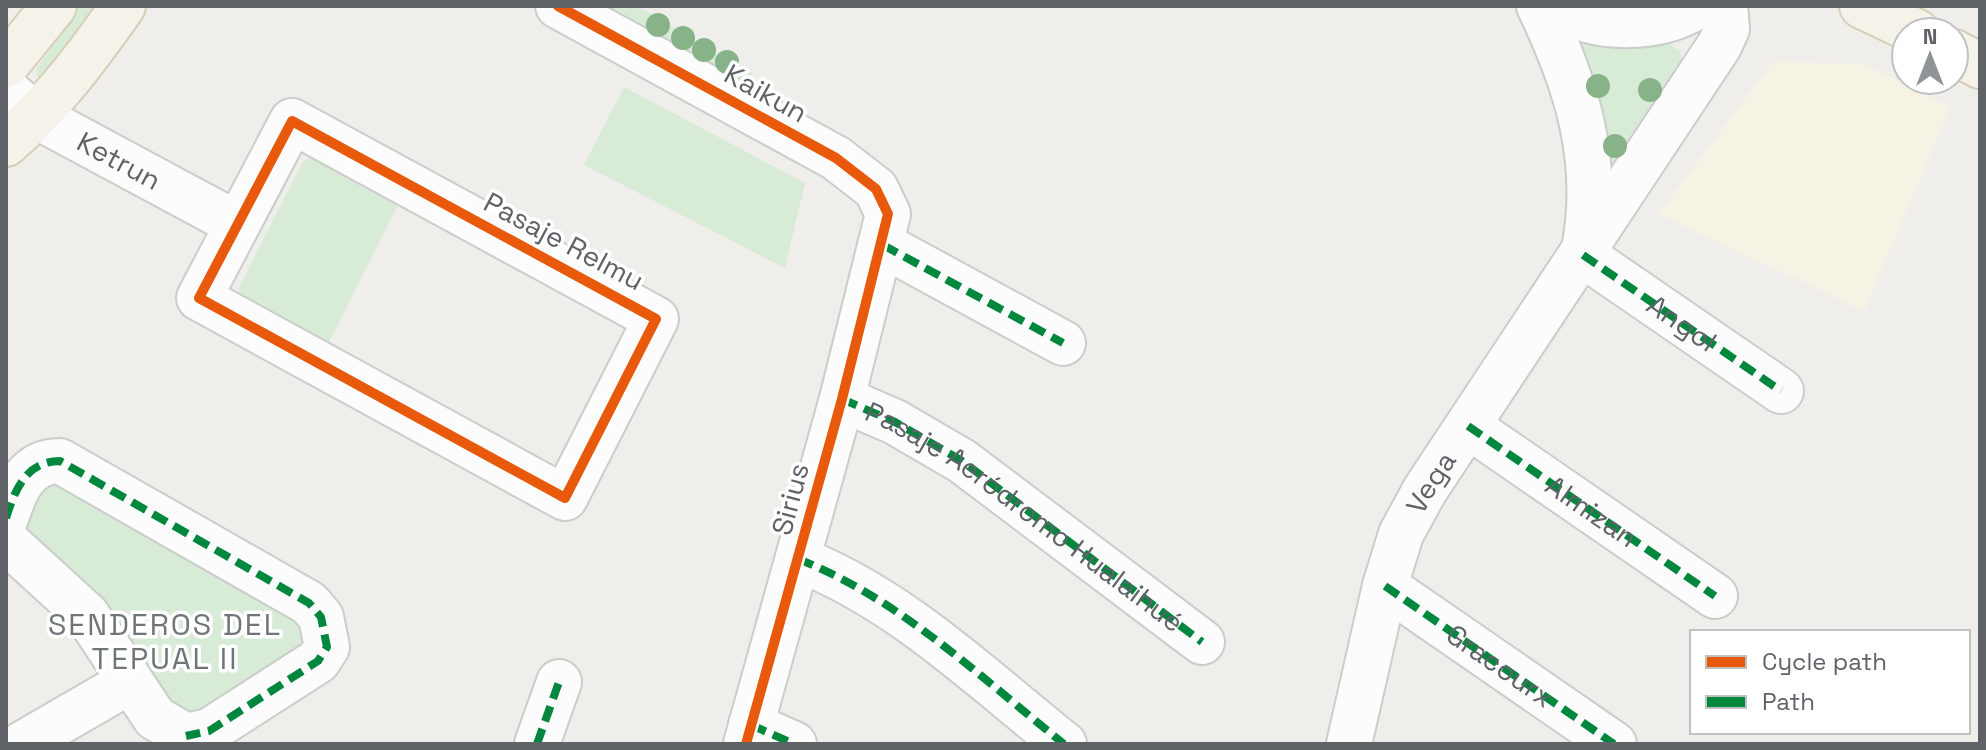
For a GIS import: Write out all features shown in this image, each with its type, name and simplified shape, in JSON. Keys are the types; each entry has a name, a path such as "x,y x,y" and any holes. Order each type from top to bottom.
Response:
{"main road":[{"path":"6,65 54,6"},
{"path":"17,117 90,54 123,6"},
{"path":"1862,6 1895,16"}],"street":[{"name":"Kaikun","path":"558,6 836,158 876,189 888,214 880,255"},
{"name":"Vega","path":"1539,6 1569,77 1589,147 1592,187 1583,255"},
{"path":"1556,6 1605,24 1647,24 1698,6"},
{"name":"Vega","path":"1349,744 1385,586 1401,534 1425,490 1719,46 1727,29 1725,6"},
{"name":"Ketrun","path":"17,117 237,224"},
{"name":"Pasaje Relmu","path":"292,121 656,319 565,498 199,298 237,224 292,121"},
{"path":"880,255 1063,343"},
{"name":"Sirius","path":"749,735 880,255"},
{"name":"Angol","path":"1583,255 1781,391"},
{"name":"Pasaje Aeródromo Hualaihué","path":"842,399 895,422 962,461 1202,642"},
{"name":"Almizan","path":"1468,426 1715,596"},
{"path":"6,518 27,473 41,465 60,461 309,603 321,617 327,632 327,647 318,661 209,731 186,736 155,718 87,615 6,541"},
{"path":"798,559 844,577 894,607 1064,744"},
{"name":"Gracourx","path":"1385,586 1614,744"},
{"path":"22,744 129,682"},
{"path":"537,744 559,682"},
{"path":"749,735 794,744"}],"shaded area":[{"path":"1773,62 1863,64 1890,77 1890,96 1928,96 1950,107 1864,311 1659,214"}],"green space":[{"path":"76,6 101,6 41,79 37,77 36,69 70,21"},
{"path":"571,6 638,6 752,73 742,94"},
{"path":"1562,24 1667,42 1680,52 1685,66 1601,202"},
{"path":"624,87 805,183 785,268 584,165"},
{"path":"313,154 403,195 323,354 240,303 239,288 302,163"},
{"path":"55,477 290,604 311,647 197,720 169,709 24,544 25,506"}],"marked path":[{"path":"883,245 1063,343"},
{"path":"1583,255 1781,391"},
{"path":"842,399 895,422 962,461 1202,642"},
{"path":"1468,426 1715,596"},
{"path":"6,518 13,497 30,472 48,462 60,461 309,603 321,617 327,647 318,661 209,731 186,736"},
{"path":"798,559 871,595 905,617 1064,744"},
{"path":"1385,586 1614,744"},
{"path":"537,744 559,682"},
{"path":"751,725 794,744"}],"cycle path":[{"path":"558,6 836,158 876,189 888,214 842,399 746,744"},
{"path":"292,121 656,319 565,498 199,298 292,121"}],"district":[{"name":"SENDEROS DEL TEPUAL II","path":"165,641"}]}
